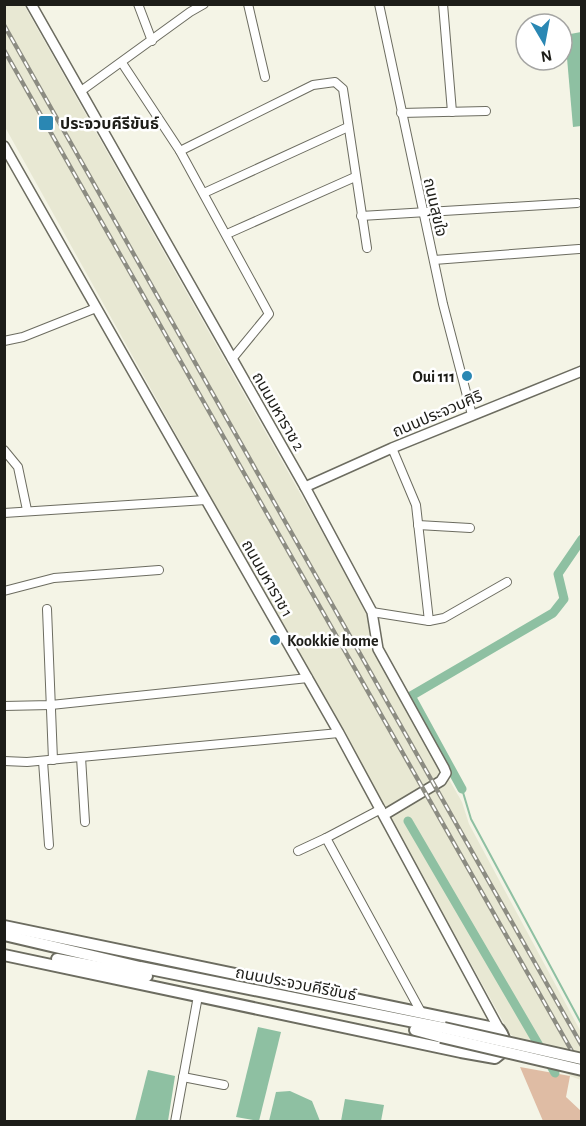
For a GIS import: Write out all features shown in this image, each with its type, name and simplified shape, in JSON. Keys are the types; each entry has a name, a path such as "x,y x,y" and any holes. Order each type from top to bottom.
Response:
{"main road":[{"path":"4,926 499,1029 505,1036 504,1051 495,1058 4,956"},
{"name":"ถนนประจวบคีรีขันธ์","path":"4,935 443,1033 582,1070"},
{"name":"ถนนประจวบคีรีขันธ์","path":"4,950 136,973 582,1059"}],"street":[{"name":"ถนนมหาราช 2","path":"31,4 305,486 372,612 378,649 446,773 441,781 383,812"},
{"path":"138,4 152,41"},
{"path":"81,91 204,4"},
{"path":"249,4 265,77"},
{"name":"ถนนสุขใจ","path":"379,4 423,212 472,415"},
{"path":"443,4 452,112"},
{"path":"122,63 180,151 269,314 232,359"},
{"path":"180,151 313,86 335,82 343,89 367,249"},
{"path":"401,113 486,111"},
{"path":"204,193 348,127"},
{"name":"ถนนมหาราช 1","path":"5,147 339,733 499,1029"},
{"path":"227,234 355,177"},
{"path":"361,216 578,203"},
{"path":"434,260 579,249"},
{"path":"4,341 23,337 96,309"},
{"name":"ถนนประจวบศิริ","path":"305,486 582,371"},
{"path":"392,448 416,505 429,621"},
{"path":"4,450 18,467 27,510"},
{"path":"4,513 206,500"},
{"path":"418,525 470,528"},
{"path":"4,591 54,578 159,570"},
{"path":"372,612 429,621 444,618 507,582"},
{"path":"47,609 53,760"},
{"path":"4,706 51,705 308,678"},
{"path":"4,760 43,761 339,733"},
{"path":"81,757 85,822"},
{"path":"43,761 49,845"},
{"path":"298,851 383,812"},
{"path":"326,838 421,1012"},
{"path":"175,1122 198,996"},
{"path":"183,1077 224,1085"}],"shaded area":[{"path":"4,5 24,5 365,608 374,649 462,802 469,824 581,1032 581,1080 570,1076 510,1034 5,127"},
{"path":"581,32 581,126 573,127 568,72 574,72 574,33"},
{"path":"258,1027 281,1032 259,1121 236,1117"},
{"path":"520,1067 570,1076 566,1097 581,1111 581,1121 543,1121"},
{"path":"148,1070 175,1076 168,1121 135,1121"},
{"path":"290,1091 312,1101 320,1121 269,1121 276,1092"},
{"path":"345,1099 384,1105 381,1121 341,1121"}],"waterway":[{"path":"462,789 411,696 553,613 564,599 558,574 582,539"},
{"path":"462,789 471,819 582,1025"},
{"path":"408,821 555,1073"}],"railway":[{"path":"4,25 582,1046"},
{"path":"4,50 582,1069"}],"place":[{"name":"ประจวบคีรีขันธ์","path":"46,123"},
{"name":"Oui 111","path":"467,376"},
{"name":"Kookkie home","path":"275,640"}]}
